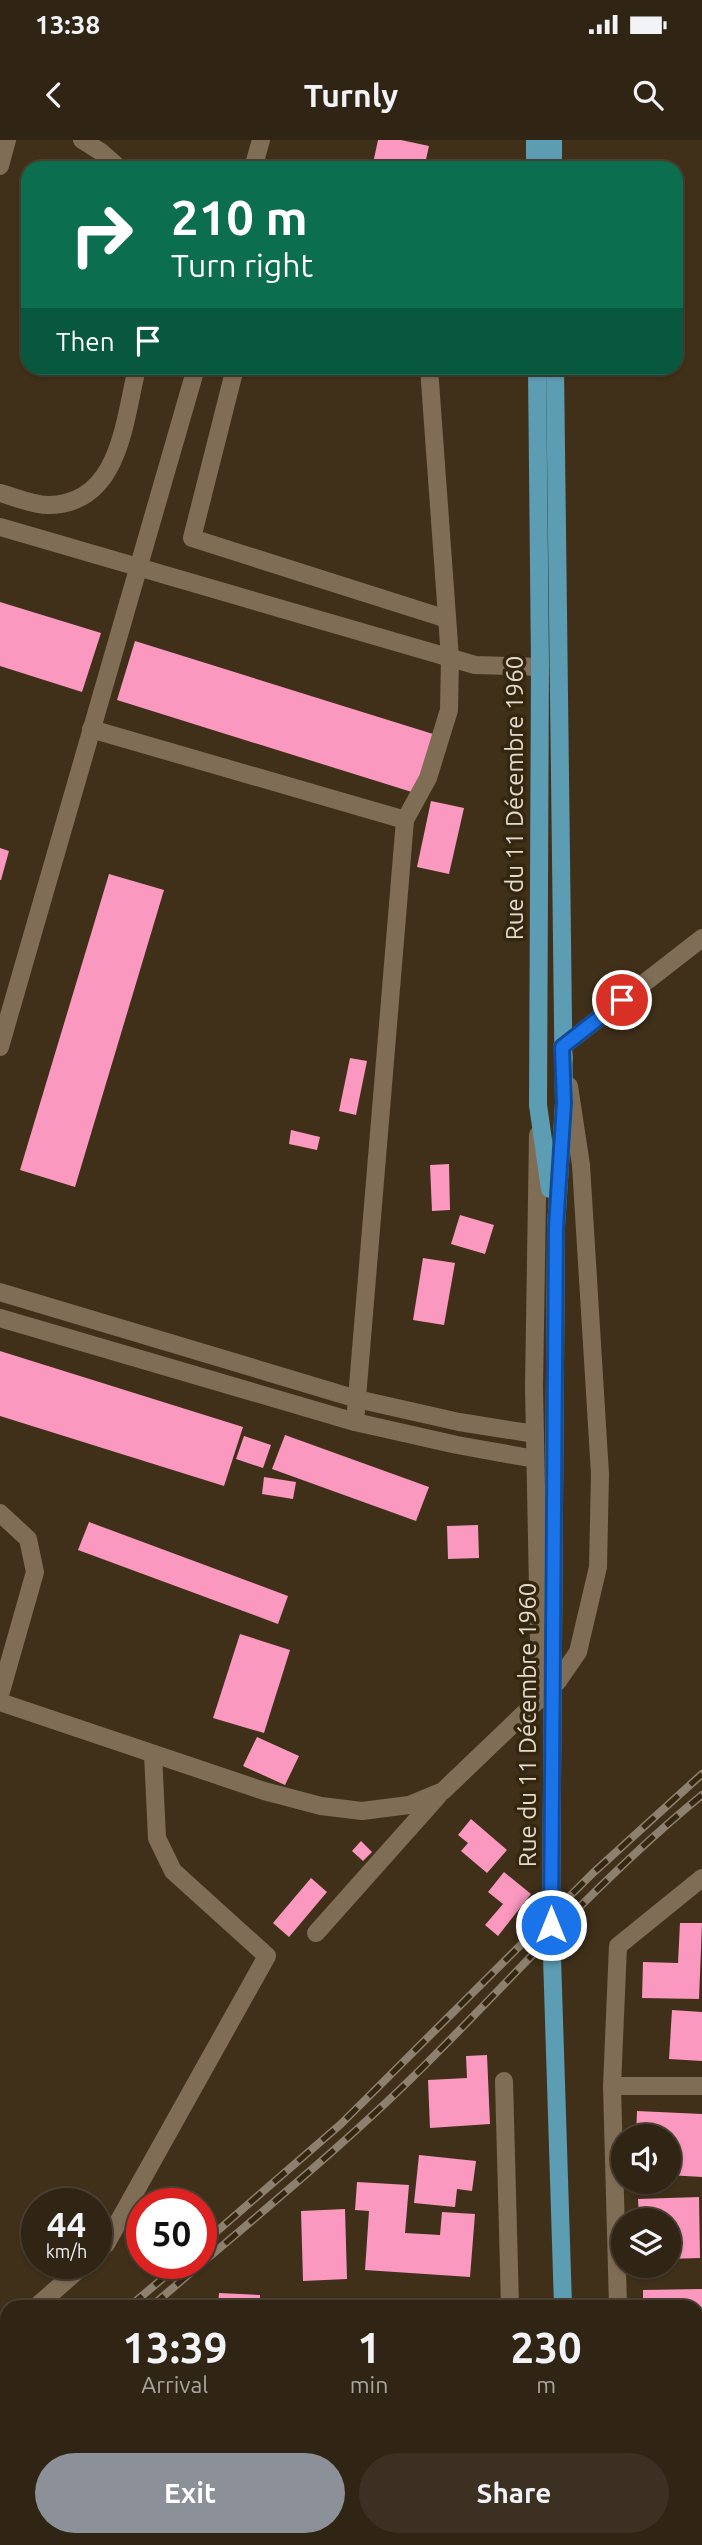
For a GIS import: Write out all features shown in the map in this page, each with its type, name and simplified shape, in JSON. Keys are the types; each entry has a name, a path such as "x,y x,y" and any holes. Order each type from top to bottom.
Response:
{"main road":[{"path":"535,140 535,161"},
{"path":"553,140 553,161"},
{"name":"Rue du 11 Décembre 1960","path":"537,375 540,667 538,1105 556,1227"},
{"name":"Rue du 11 Décembre 1960","path":"555,375 564,1103 556,1227 551,1925 563,2300"}],"street":[{"path":"0,166 7,140"},
{"path":"82,140 112,161"},
{"path":"255,161 261,140"},
{"path":"0,493 44,505 71,501 94,488 107,475 115,459 135,375"},
{"path":"0,1047 193,375"},
{"path":"233,375 192,538 447,618"},
{"path":"355,1422 405,820 428,778 449,710 450,658 430,375"},
{"path":"0,527 475,665 540,667"},
{"path":"92,729 405,820"},
{"path":"316,1933 443,1791 558,1681 578,1652 598,1567 600,1474 582,1165 562,1047 702,938"},
{"path":"536,1702 538,1105"},
{"path":"0,1292 357,1399 459,1422 535,1434"},
{"path":"0,1318 355,1422 535,1459"},
{"path":"0,1513 28,1539 35,1572 0,1695"},
{"path":"0,1702 264,1791 321,1806 362,1811 409,1805 443,1791"},
{"path":"112,2233 267,1956 173,1871 157,1838 153,1754"},
{"path":"618,2300 612,2086 618,1946 702,1878"},
{"path":"504,2081 510,2300"},
{"path":"612,2086 702,2086"},
{"path":"44,2300 68,2279"}],"building":[{"path":"378,140 401,140 429,146 426,161 374,161"},
{"path":"0,602 101,633 82,692 0,666"},
{"path":"135,641 433,734 415,793 117,700"},
{"path":"431,801 464,808 449,874 417,867"},
{"path":"0,848 9,851 1,880 0,880"},
{"path":"109,874 164,890 75,1187 20,1170"},
{"path":"350,1058 367,1061 356,1115 339,1111"},
{"path":"291,1130 320,1137 317,1150 289,1144"},
{"path":"449,1164 450,1210 432,1211 430,1165"},
{"path":"460,1215 494,1225 485,1254 451,1244"},
{"path":"423,1258 455,1263 444,1325 413,1320"},
{"path":"0,1351 243,1427 224,1486 0,1416"},
{"path":"285,1435 429,1487 416,1521 272,1469"},
{"path":"244,1436 271,1445 263,1468 236,1459"},
{"path":"264,1477 296,1482 293,1499 262,1494"},
{"path":"89,1522 288,1596 278,1624 78,1550"},
{"path":"478,1525 479,1558 448,1559 447,1526"},
{"path":"240,1634 290,1650 264,1733 213,1718"},
{"path":"257,1737 299,1756 285,1785 243,1766"},
{"path":"471,1819 507,1850 487,1873 461,1851 468,1843 458,1835"},
{"path":"361,1841 372,1852 363,1861 352,1851"},
{"path":"504,1872 531,1894 498,1936 485,1925 503,1904 488,1892"},
{"path":"311,1878 327,1892 289,1937 273,1923"},
{"path":"680,1923 702,1923 699,1999 642,1998 643,1962 678,1963"},
{"path":"672,2010 702,2012 702,2061 669,2059"},
{"path":"487,2055 490,2124 430,2128 428,2080 467,2078 466,2056"},
{"path":"637,2111 702,2114 702,2177 681,2176 681,2124 636,2124"},
{"path":"419,2155 476,2161 472,2191 457,2189 455,2207 414,2203"},
{"path":"357,2182 409,2185 405,2233 440,2235 442,2212 475,2214 470,2277 365,2270 369,2211 355,2210"},
{"path":"699,2197 700,2258 681,2259 681,2208 638,2208 638,2199"},
{"path":"345,2209 347,2279 303,2281 301,2211"},
{"path":"702,2289 702,2300 643,2300 643,2290"},
{"path":"219,2293 260,2295 260,2300 218,2300"}],"railway":[{"path":"217,2231 341,2124 593,1873 702,1774"},
{"path":"159,2300 400,2090 597,1889 702,1795"},
{"path":"137,2300 162,2279"}],"route":[{"path":"551,1925 556,1227 564,1103 562,1047 622,1000"}]}
